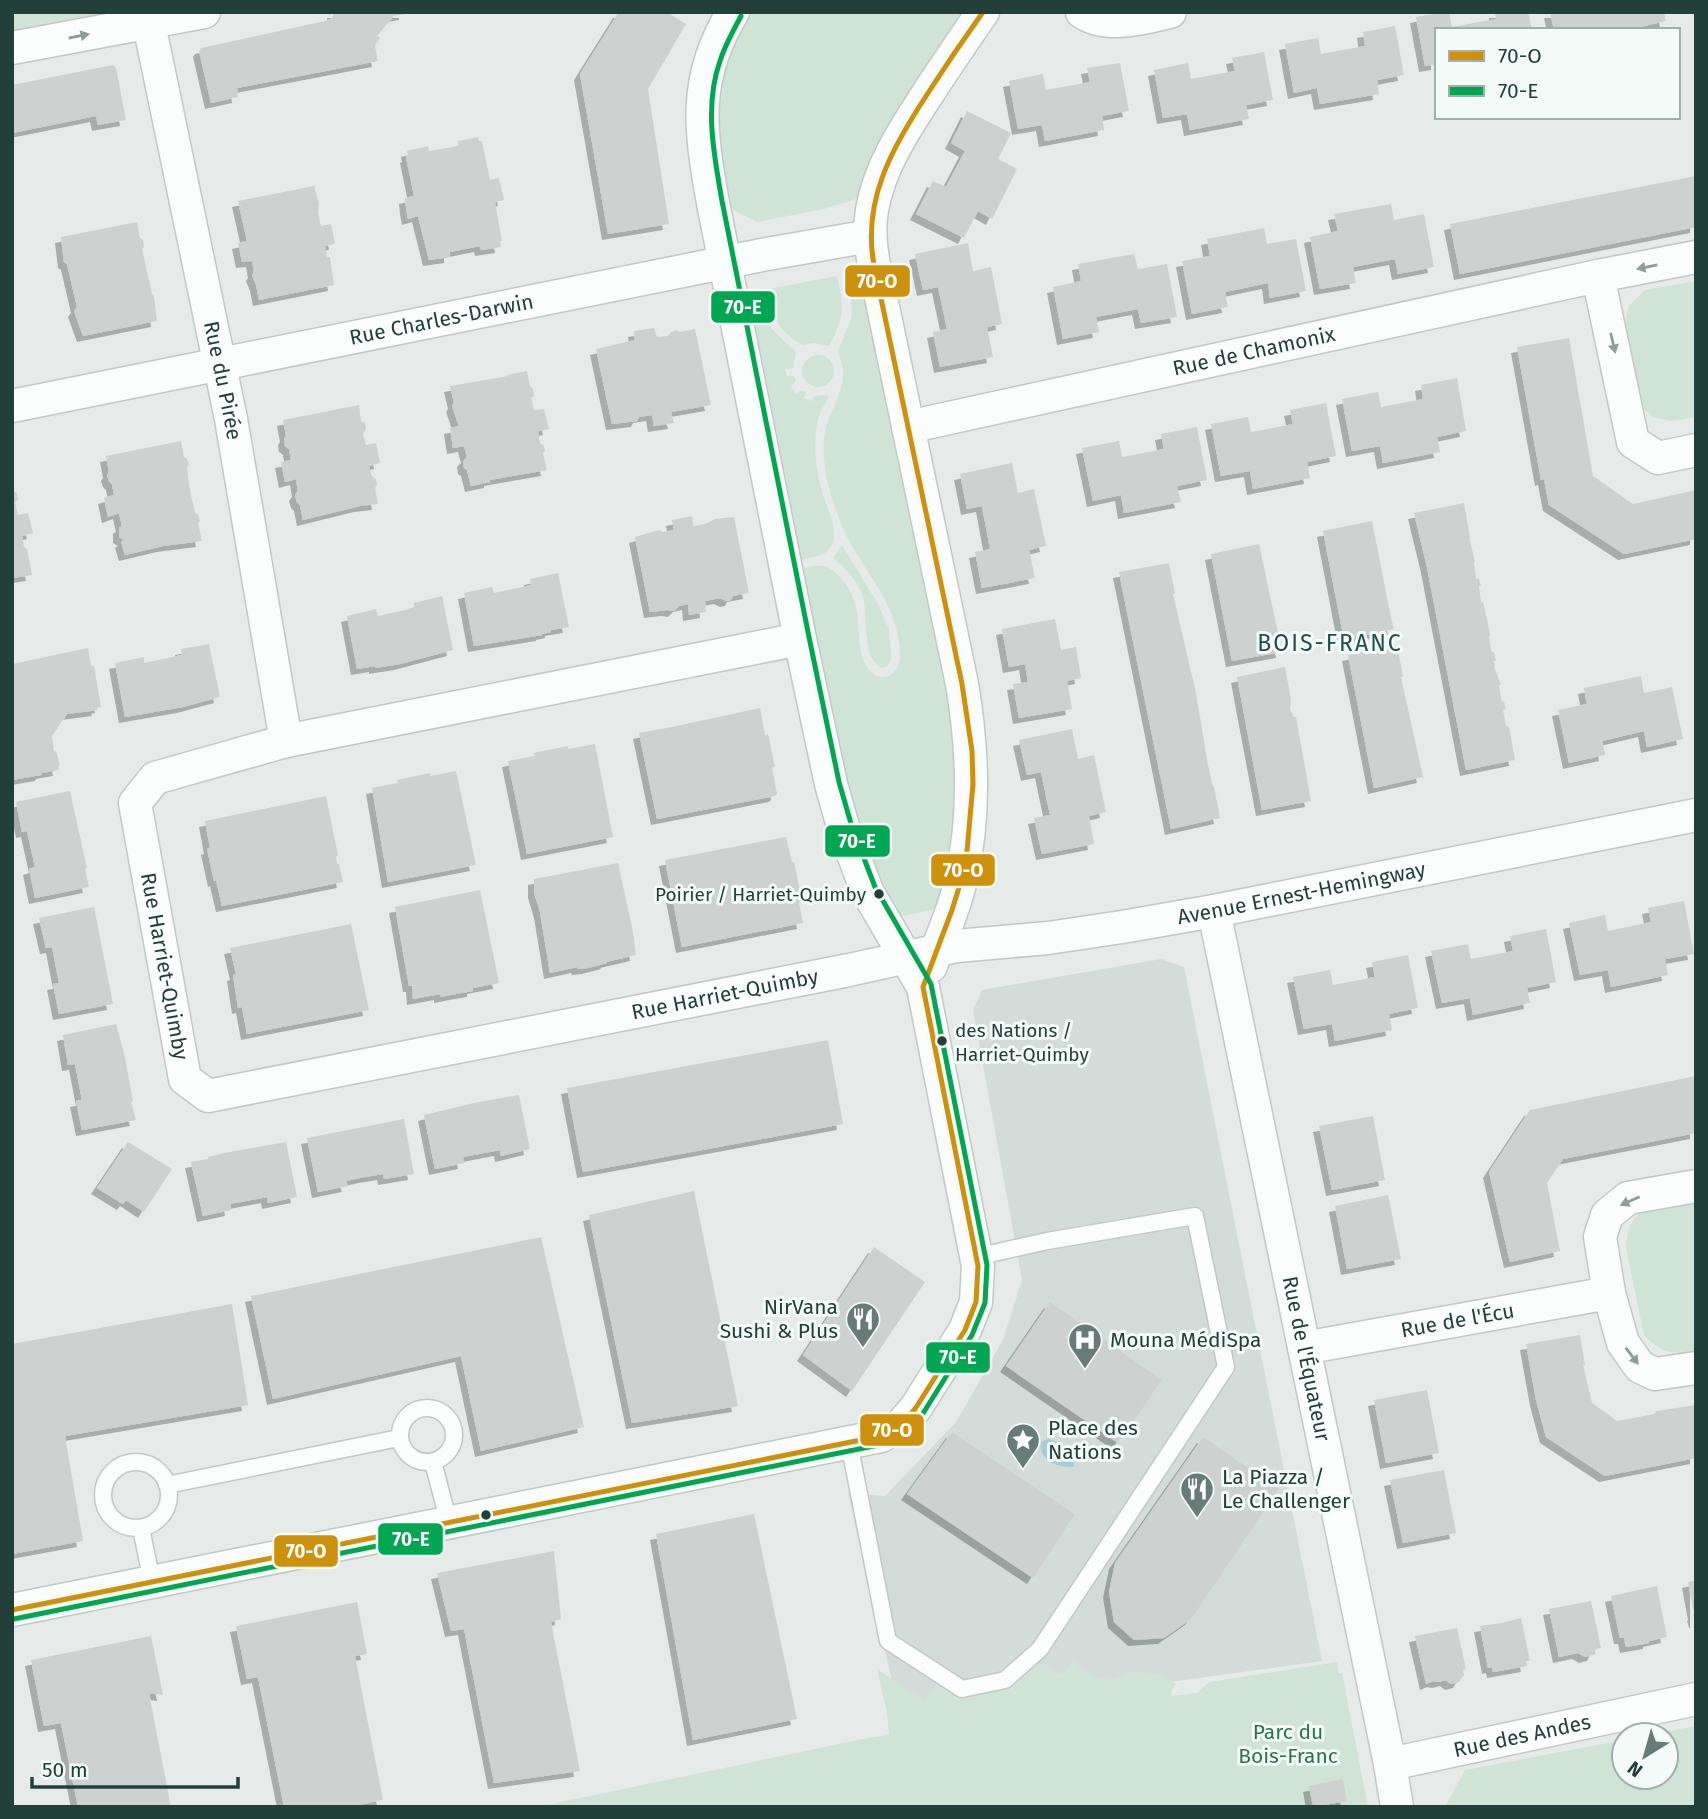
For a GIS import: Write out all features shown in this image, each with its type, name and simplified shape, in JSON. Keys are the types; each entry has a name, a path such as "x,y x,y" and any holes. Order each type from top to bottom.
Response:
{"street":[{"path":"12,48 204,12"},
{"path":"12,1610 881,1436 901,1425 915,1409 972,1315 979,1276 923,987 867,891 844,830 831,783 713,203 702,139 702,95 712,53 733,12"},
{"path":"923,987 961,881 967,851 973,784 972,751 962,684 870,236 874,200 892,153 912,118 983,12"},
{"path":"1083,12 1088,16 1121,22 1170,12"},
{"name":"Rue du Pirée","path":"149,24 233,432 286,741"},
{"name":"Rue Charles-Darwin","path":"12,406 726,262 870,236"},
{"name":"Rue de Chamonix","path":"908,427 1696,257"},
{"path":"1598,276 1633,442 1658,458 1696,450"},
{"name":"Rue Harriet-Quimby","path":"800,639 286,741 155,778 135,803 185,1079 208,1096 849,970 906,956"},
{"name":"Avenue Ernest-Hemingway","path":"906,956 957,946 1082,934 1214,911 1696,815"},
{"name":"Rue de l'Équateur","path":"1214,911 1397,1807"},
{"path":"1696,1186 1628,1198 1607,1215 1600,1237 1609,1293 1623,1343 1640,1367 1655,1374 1696,1367"},
{"name":"Rue de l'Écu","path":"1304,1348 1609,1293"},
{"name":"Rue des Andes","path":"1390,1764 1696,1699"}],"lane":[{"path":"849,1443 888,1641 962,1689 1005,1680 1040,1649 1226,1367 1195,1216 1047,1241 976,1257"},
{"path":"417,1409 435,1409 443,1413 453,1427 454,1436 448,1452 433,1462 415,1460 407,1454 399,1438 403,1420 417,1409"},
{"path":"167,1485 399,1438"},
{"path":"433,1462 449,1523"},
{"path":"128,1463 150,1465 159,1471 167,1485 168,1502 164,1512 157,1520 141,1528 126,1527 117,1522 109,1515 104,1505 104,1484 118,1467 128,1463"},
{"path":"141,1528 152,1582"}],"shaded area":[{"path":"1161,959 1184,967 1322,1661 901,1719 848,1493 885,1496 956,1422 1003,1340 1022,1280 973,1010 982,990"}],"green space":[{"path":"12,12 122,12 22,33 12,31"},
{"path":"747,12 967,12 863,197 824,209 757,222 727,207 719,174 715,90"},
{"path":"837,276 842,312 829,346 814,343 802,345 780,327 769,289"},
{"path":"1696,281 1696,417 1671,421 1653,417 1641,406 1624,328 1629,306 1645,290"},
{"path":"863,285 957,743 958,807 949,867 938,909 902,916 881,890 850,805 800,569 828,567 842,579 855,603 860,647 865,664 877,676 892,674 896,670 900,655 894,620 887,603 842,526 830,492 824,455 825,432 843,377 838,351 851,319 849,289"},
{"path":"764,306 771,328 796,352 793,368 785,369 787,376 794,376 796,382 791,386 796,394 802,390 806,392 804,398 812,401 814,396 829,397 819,416 815,445 818,474 833,526 834,539 826,552 798,560 749,309"},
{"path":"818,355 829,360 834,371 829,382 818,387 807,382 802,371 807,360"},
{"path":"842,545 878,604 889,629 891,659 887,667 882,668 871,656 861,591 851,575 833,558"},
{"path":"1696,1201 1696,1351 1680,1353 1656,1346 1644,1335 1626,1248 1627,1238 1631,1224 1641,1213"},
{"name":"Parc du Bois-Franc","path":"1074,1661 1085,1672 1105,1680 1119,1677 1126,1672 1165,1677 1176,1684 1171,1696 1197,1693 1209,1682 1337,1662 1339,1673 1342,1673 1368,1807 537,1807 889,1735 877,1669 924,1700 938,1682 972,1689 1023,1676 1043,1663 1062,1675"},
{"path":"1696,1726 1696,1807 1445,1807 1465,1770 1610,1743 1610,1791 1680,1791 1680,1729"}],"water":[{"path":"1047,1439 1058,1442 1071,1451 1074,1467 1056,1465 1046,1459 1041,1442"}],"building":[{"path":"333,12 405,14 394,16 377,36 380,38 375,46 378,61 237,88 238,97 211,103 199,51 201,48 325,21 333,18"},
{"path":"619,12 667,12 686,24 648,89 669,224 608,234 580,74"},
{"path":"1449,12 1452,27 1496,19 1495,12 1528,12 1532,28 1435,28 1435,64 1425,66 1416,17"},
{"path":"1550,12 1664,12 1666,21 1640,28 1554,28"},
{"path":"1395,26 1404,75 1377,80 1379,94 1320,104 1317,88 1294,93 1285,44 1318,38 1321,54 1365,46 1363,32"},
{"path":"1264,52 1273,100 1246,105 1249,119 1190,130 1187,114 1163,118 1154,70 1188,63 1191,79 1235,71 1232,58"},
{"path":"1120,63 1129,111 1102,116 1104,130 1045,141 1042,125 1018,129 1009,81 1043,74 1046,90 1090,82 1087,68"},
{"path":"113,65 116,68 126,120 98,125 96,116 12,133 12,85"},
{"path":"967,111 1011,133 998,159 1017,169 992,219 978,211 964,238 916,214 933,181 946,187 965,151 951,143"},
{"path":"478,137 479,141 482,141 490,180 499,178 504,200 495,202 501,247 481,250 480,246 450,252 450,257 429,260 418,216 408,219 405,198 414,196 407,151 428,146 429,151 459,146 458,141"},
{"path":"1696,176 1696,227 1460,274 1450,224"},
{"path":"314,186 321,226 331,224 335,244 325,246 327,257 330,257 334,285 259,300 252,275 252,261 242,262 238,243 247,241 238,201"},
{"path":"1391,204 1394,220 1424,214 1434,267 1398,274 1395,259 1353,267 1356,283 1320,289 1310,237 1338,231 1334,214"},
{"path":"137,222 140,238 143,240 142,249 154,296 157,321 83,336 74,311 77,307 67,264 64,262 61,237"},
{"path":"1264,228 1267,244 1296,239 1306,291 1270,298 1268,283 1225,292 1228,307 1192,314 1182,261 1210,256 1207,239"},
{"path":"968,243 973,271 991,267 1002,324 987,327 993,357 940,367 933,332 947,329 938,287 923,290 915,254"},
{"path":"1134,254 1138,269 1167,264 1177,317 1141,323 1138,309 1096,317 1099,332 1063,339 1053,287 1081,281 1078,264"},
{"path":"654,328 657,337 668,336 677,330 679,332 695,329 711,405 671,412 674,423 654,426 652,415 639,417 637,421 612,424 596,349 635,340 634,331"},
{"path":"1569,338 1593,476 1633,504 1696,490 1696,539 1624,554 1549,505 1544,479 1541,480 1517,347"},
{"path":"527,371 533,389 534,396 531,398 534,410 544,409 549,429 538,431 540,443 544,446 547,470 471,486 464,468 463,461 467,457 464,446 453,448 450,428 459,426 452,406 454,403 450,386"},
{"path":"1457,378 1466,431 1437,437 1440,452 1383,463 1380,446 1352,451 1342,399 1378,392 1381,407 1423,399 1421,385"},
{"path":"1326,403 1336,456 1307,462 1310,478 1253,489 1250,471 1221,476 1211,424 1248,417 1251,432 1293,424 1290,410"},
{"path":"359,405 361,421 365,423 363,434 366,445 376,443 380,463 369,466 376,479 378,504 303,520 295,495 298,491 296,479 285,482 281,462 291,460 289,449 285,446 283,420"},
{"path":"1197,427 1207,480 1177,486 1181,502 1124,513 1121,495 1093,501 1082,448 1119,441 1122,457 1164,449 1161,434"},
{"path":"181,441 184,457 189,465 187,468 190,491 195,513 200,521 198,523 202,541 125,555 121,542 124,540 119,537 119,528 122,526 119,513 108,517 104,498 114,495 107,475 109,472 106,456"},
{"path":"1012,463 1018,493 1034,489 1046,546 1029,550 1035,578 982,588 975,552 990,549 982,506 967,509 960,474"},
{"path":"12,490 17,493 18,500 15,502 18,515 28,513 33,533 22,536 32,575 12,578"},
{"path":"1464,503 1476,579 1479,578 1481,586 1481,603 1483,602 1490,633 1495,669 1506,709 1503,710 1506,726 1509,727 1515,760 1466,770 1414,513"},
{"path":"692,516 693,526 715,519 734,517 749,593 733,596 726,601 720,598 705,601 706,612 689,615 688,604 679,606 674,611 650,612 635,537 659,530 674,530 672,520"},
{"path":"1372,521 1394,629 1344,640 1323,531"},
{"path":"1259,544 1282,652 1232,661 1211,554"},
{"path":"1169,563 1173,594 1196,693 1220,818 1171,829 1119,572"},
{"path":"558,573 569,627 551,630 542,635 474,646 464,593 492,587 494,593 531,585 530,579"},
{"path":"442,596 453,650 400,664 357,669 347,616 376,609 378,616 414,608 414,603"},
{"path":"1055,619 1061,650 1076,647 1081,678 1067,681 1072,709 1019,718 1013,684 1028,682 1025,664 1009,667 1002,629"},
{"path":"209,644 220,697 183,707 125,717 115,663 144,657 144,663 182,655 181,649"},
{"path":"1397,645 1401,677 1423,777 1374,788 1348,655"},
{"path":"88,648 101,707 97,708 98,710 67,714 52,736 59,770 12,780 12,664"},
{"path":"1285,667 1291,699 1290,710 1296,717 1311,801 1262,810 1237,677"},
{"path":"1641,676 1644,693 1672,687 1683,739 1647,747 1644,731 1602,741 1605,755 1569,763 1558,710 1587,704 1584,688"},
{"path":"760,708 775,767 772,768 777,794 657,819 639,733"},
{"path":"1072,729 1078,759 1094,755 1106,812 1089,816 1094,844 1042,854 1034,818 1050,815 1041,772 1027,775 1019,740"},
{"path":"595,744 613,837 527,854 508,761 568,746 568,749"},
{"path":"456,771 476,865 388,882 372,788 430,773 430,776"},
{"path":"70,791 89,887 35,898 29,869 35,867 27,831 22,832 16,802"},
{"path":"326,796 338,855 337,864 343,882 222,906 207,849 210,848 205,821"},
{"path":"786,837 801,895 799,903 803,923 682,947 665,860"},
{"path":"618,863 636,955 588,968 577,967 550,973 534,892 534,879"},
{"path":"480,890 499,983 473,988 473,991 413,999 395,907"},
{"path":"1684,901 1694,954 1665,959 1668,975 1611,987 1608,970 1580,975 1569,923 1605,915 1608,931 1651,922 1648,908"},
{"path":"94,907 113,1004 59,1014 53,984 59,983 52,947 46,948 39,918"},
{"path":"351,924 369,1010 247,1034 242,1007 238,1008 233,975 236,974 230,948"},
{"path":"1546,929 1556,982 1527,988 1530,1003 1473,1015 1470,998 1442,1003 1431,951 1468,944 1471,959 1513,951 1510,936"},
{"path":"1408,955 1418,1008 1389,1014 1392,1030 1335,1041 1332,1024 1304,1029 1293,977 1330,970 1333,985 1375,977 1372,962"},
{"path":"116,1024 136,1120 82,1130 76,1101 82,1100 75,1064 68,1065 63,1035"},
{"path":"828,1040 843,1124 583,1172 567,1088"},
{"path":"1696,1076 1696,1133 1563,1159 1547,1183 1560,1251 1510,1262 1489,1172 1530,1110"},
{"path":"519,1095 530,1149 501,1156 500,1150 463,1157 464,1163 435,1169 424,1115"},
{"path":"1373,1116 1385,1180 1332,1190 1319,1126"},
{"path":"404,1119 414,1174 384,1179 383,1174 365,1177 346,1181 348,1186 318,1192 307,1138"},
{"path":"128,1142 172,1169 144,1212 126,1200 123,1204 97,1188"},
{"path":"286,1142 297,1197 268,1203 267,1197 230,1204 231,1210 203,1216 191,1162"},
{"path":"694,1191 738,1406 632,1423 589,1215"},
{"path":"1388,1195 1401,1259 1347,1269 1335,1206"},
{"path":"541,1237 584,1427 481,1451 461,1356 273,1399 251,1296"},
{"path":"874,1247 925,1282 852,1391 803,1355"},
{"path":"1050,1302 1162,1380 1118,1443 1006,1366"},
{"path":"232,1304 248,1405 65,1436 83,1541 12,1554 12,1344"},
{"path":"1580,1335 1583,1365 1592,1403 1617,1421 1696,1405 1696,1458 1605,1476 1546,1437 1526,1344"},
{"path":"1427,1390 1439,1453 1386,1463 1374,1400"},
{"path":"952,1432 1075,1514 1033,1578 907,1494"},
{"path":"1203,1437 1279,1489 1191,1619 1164,1638 1134,1640 1114,1622 1109,1592 1115,1563"},
{"path":"1444,1470 1456,1533 1403,1543 1390,1480"},
{"path":"754,1514 797,1719 693,1740 656,1534"},
{"path":"554,1551 561,1619 551,1622 580,1771 494,1783 464,1629 451,1631 437,1573"},
{"path":"1696,1580 1696,1622 1695,1622 1688,1582"},
{"path":"1657,1586 1667,1637 1626,1647 1624,1638 1620,1638 1611,1596"},
{"path":"1591,1601 1601,1648 1596,1649 1593,1655 1585,1657 1578,1653 1559,1657 1549,1609"},
{"path":"357,1602 367,1654 355,1656 383,1800 349,1807 284,1807 258,1677 247,1679 236,1626"},
{"path":"1521,1618 1530,1661 1526,1661 1527,1666 1493,1672 1492,1667 1488,1668 1480,1626"},
{"path":"1457,1628 1466,1669 1463,1670 1464,1676 1459,1682 1451,1684 1446,1680 1426,1684 1415,1636"},
{"path":"151,1636 163,1695 149,1693 171,1807 78,1807 61,1723 44,1726 31,1660"},
{"path":"1343,1779 1347,1801 1313,1807 1309,1786"}],"transit line":[{"name":"70-O","path":"12,1610 881,1436 901,1425 915,1409 965,1330 976,1302 978,1266 923,987 961,881 967,851 973,784 972,751 962,684 871,241 876,197 891,156 926,96 983,12"},
{"name":"70-E","path":"14,1619 884,1444 906,1432 922,1415 972,1335 985,1303 987,1265 931,984 875,887 852,827 839,782 722,201 712,131 712,95 722,55 741,16"}],"place":[{"name":"Poirier / Harriet-Quimby","path":"879,894"},
{"name":"des Nations / Harriet-Quimby","path":"942,1041"},
{"name":"NirVana Sushi & Plus","path":"863,1349"},
{"name":"Mouna MédiSpa","path":"1085,1370"},
{"name":"Place des Nations","path":"1023,1470"},
{"name":"La Piazza / Le Challenger","path":"1197,1519"}],"district":[{"name":"BOIS-FRANC","path":"1330,643"}]}
